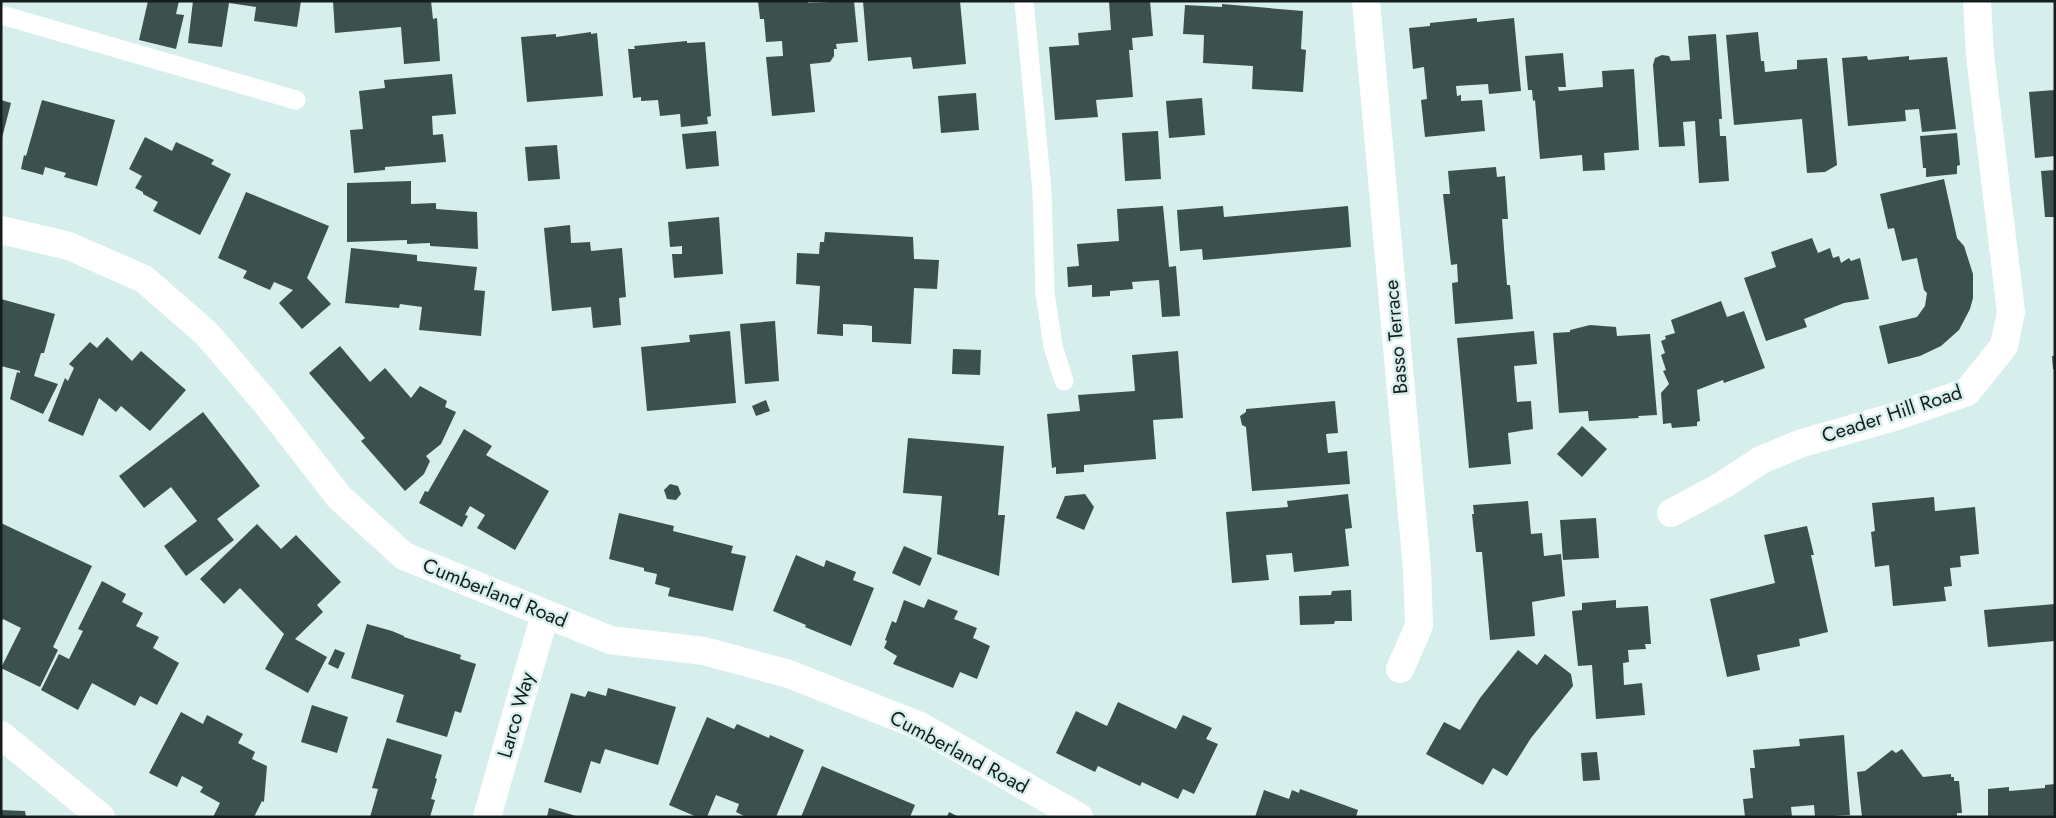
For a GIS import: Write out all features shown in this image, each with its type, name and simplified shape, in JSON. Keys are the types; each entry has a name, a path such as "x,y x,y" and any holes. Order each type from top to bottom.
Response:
{"street":[{"name":"Basso Terrace","path":"1366,1 1417,569 1419,626 1400,669"},
{"name":"Ceader Hill Road","path":"1671,513 1723,485 1761,460 1802,443 1894,417 1967,392 2004,346 2011,312 1980,55 1977,1"},
{"name":"Cumberland Road","path":"1,230 69,246 144,279 207,334 266,403 339,497 404,556 610,640 704,651 789,674 920,726 1079,817"},
{"name":"Larco Way","path":"487,817 545,614"},
{"path":"1,735 101,817"}],"lane":[{"path":"1024,1 1042,191 1045,293 1053,346 1064,381"},
{"path":"1,15 296,100"}],"building":[{"path":"148,1 179,1 176,14 184,15 176,49 139,40"},
{"path":"193,1 301,1 297,27 254,21 256,7 229,3 222,47 188,43"},
{"path":"333,1 431,1 433,19 437,18 440,61 404,64 401,27 335,33"},
{"path":"758,1 808,1 808,3 854,1 858,42 836,44 837,49 834,49 834,56 830,62 810,64 815,112 772,116 766,57 783,56 782,41 766,42 764,19 760,19"},
{"path":"863,1 960,1 966,64 913,69 911,57 868,61"},
{"path":"1109,1 1150,1 1153,36 1132,38 1133,50 1129,50 1133,97 1096,100 1098,117 1055,120 1049,47 1079,45 1078,33 1111,30"},
{"path":"1222,4 1303,11 1301,49 1306,50 1303,92 1252,89 1253,66 1203,63 1204,35 1183,34 1185,5 1222,7"},
{"path":"1477,18 1477,22 1514,18 1521,91 1489,94 1488,84 1456,86 1457,96 1461,95 1461,101 1482,100 1485,131 1425,137 1421,100 1427,99 1424,67 1413,69 1409,28 1430,26 1430,23"},
{"path":"591,32 591,34 597,33 603,96 527,102 521,37 556,34 556,37"},
{"path":"1758,32 1761,61 1764,61 1765,72 1797,69 1797,60 1827,58 1837,165 1825,172 1807,173 1802,119 1734,125 1726,35"},
{"path":"1716,34 1722,119 1719,119 1720,136 1726,136 1729,181 1699,183 1695,121 1683,122 1685,146 1659,147 1653,65 1655,58 1662,55 1669,56 1671,61 1690,60 1688,36"},
{"path":"687,41 687,43 705,42 711,116 707,117 708,124 681,127 680,114 660,116 658,100 641,101 641,97 633,98 628,49 635,49 634,46"},
{"path":"1563,53 1566,87 1558,87 1559,91 1603,87 1602,71 1634,69 1639,150 1604,153 1605,170 1583,171 1582,155 1540,159 1535,100 1533,101 1532,90 1528,90 1525,56"},
{"path":"1867,56 1868,60 1909,56 1909,60 1947,57 1956,129 1922,132 1919,109 1905,110 1906,121 1848,126 1842,58"},
{"path":"452,74 456,114 432,116 433,135 443,134 446,162 385,167 385,170 354,173 350,130 363,129 359,91 385,88 384,80"},
{"path":"2055,90 2055,156 2035,158 2029,92"},
{"path":"976,93 979,130 941,133 938,96"},
{"path":"1202,98 1205,135 1169,138 1166,101"},
{"path":"1,100 11,103 2,138 1,138"},
{"path":"42,100 115,120 97,186 64,177 66,173 45,167 43,175 21,169"},
{"path":"716,131 719,166 686,169 682,134"},
{"path":"1158,131 1161,179 1125,181 1122,133"},
{"path":"1957,133 1960,165 1957,166 1957,174 1926,177 1926,168 1923,168 1920,136"},
{"path":"145,137 172,151 176,142 214,160 211,164 231,174 200,235 153,211 158,202 135,188 142,176 129,169"},
{"path":"557,145 560,179 528,181 525,147"},
{"path":"1496,167 1497,177 1505,176 1508,219 1502,219 1507,285 1510,285 1513,319 1455,324 1452,283 1458,282 1457,264 1451,265 1443,194 1450,194 1448,171"},
{"path":"2055,170 2055,217 2045,217 2041,171"},
{"path":"1944,179 1957,238 1964,246 1973,274 1973,298 1970,309 1959,330 1941,346 1920,356 1888,364 1879,326 1917,317 1925,306 1927,293 1924,290 1917,258 1902,261 1894,228 1888,229 1880,194"},
{"path":"411,181 411,204 436,203 436,209 477,212 478,249 430,246 430,243 407,244 407,240 347,242 347,183"},
{"path":"246,192 329,226 307,278 331,304 302,329 279,303 293,290 274,282 270,290 243,278 247,271 218,258"},
{"path":"1163,206 1169,267 1176,266 1180,316 1162,317 1159,280 1132,282 1133,289 1110,291 1110,296 1092,297 1092,285 1068,287 1067,267 1079,266 1077,244 1119,241 1117,209"},
{"path":"1223,206 1224,217 1348,206 1351,247 1203,260 1202,249 1180,251 1177,210"},
{"path":"719,217 723,274 674,278 672,254 682,254 682,246 670,247 668,222"},
{"path":"570,225 571,243 590,242 591,251 622,248 626,297 619,298 621,325 593,328 591,307 552,311 544,228"},
{"path":"825,232 913,237 914,259 939,260 937,289 914,288 911,344 872,342 872,326 864,325 843,324 843,336 817,334 820,286 796,284 797,253 819,254 820,242 824,242"},
{"path":"1812,238 1818,253 1830,248 1833,258 1839,256 1841,263 1849,258 1851,261 1860,258 1869,299 1844,303 1804,319 1807,327 1766,341 1744,278 1776,267 1771,252"},
{"path":"351,248 417,255 417,261 477,267 474,290 485,291 481,336 419,330 422,307 400,304 399,308 345,303"},
{"path":"1,299 55,314 44,353 41,353 34,376 58,384 43,414 10,399 17,372 20,373 20,371 1,366"},
{"path":"1721,301 1727,317 1744,311 1765,368 1724,383 1723,380 1697,390 1700,421 1697,422 1697,426 1672,428 1671,423 1663,424 1661,393 1669,384 1663,371 1666,370 1661,355 1665,353 1661,341 1666,339 1665,336 1675,333 1671,320"},
{"path":"775,321 779,381 745,384 740,324"},
{"path":"1590,325 1616,327 1617,336 1650,334 1657,415 1589,421 1588,411 1559,413 1553,333 1570,332 1570,330"},
{"path":"730,331 736,403 647,411 641,347 690,342 689,335"},
{"path":"1534,331 1537,364 1514,366 1517,402 1531,401 1533,429 1508,433 1511,464 1469,468 1457,338"},
{"path":"107,337 132,361 141,351 186,390 150,431 121,406 116,412 99,398 83,436 48,421 65,378 68,381 74,368 69,364 90,342 97,348"},
{"path":"340,346 370,382 385,368 411,398 420,386 447,401 445,407 456,412 441,444 426,456 430,461 424,474 405,491 361,441 365,438 309,373"},
{"path":"953,349 981,350 980,375 952,374"},
{"path":"1178,351 1183,418 1153,420 1156,459 1084,465 1084,472 1056,474 1056,467 1052,468 1047,414 1080,411 1078,395 1135,391 1132,355"},
{"path":"2052,356 2055,356 2055,369 2053,369"},
{"path":"766,400 770,411 756,416 752,406"},
{"path":"1335,401 1338,433 1326,434 1328,453 1347,451 1350,484 1252,491 1246,427 1242,425 1240,416 1246,412 1246,409"},
{"path":"203,412 260,486 217,519 234,540 186,576 164,546 197,521 171,487 144,508 119,476"},
{"path":"1582,426 1607,449 1582,477 1557,454"},
{"path":"464,429 492,446 486,455 549,491 515,550 477,528 485,515 470,506 465,515 468,516 462,527 419,503 425,491 428,492"},
{"path":"908,438 1004,446 998,515 1005,515 999,576 937,554 942,496 903,493"},
{"path":"670,484 678,486 681,494 676,500 667,499 664,490"},
{"path":"1085,494 1094,507 1084,530 1056,518 1065,496"},
{"path":"1348,494 1352,528 1345,529 1349,566 1294,572 1292,553 1266,555 1269,580 1232,583 1226,512 1288,507 1287,501"},
{"path":"1934,497 1935,511 1975,507 1979,554 1960,556 1961,567 1950,568 1952,586 1944,587 1946,601 1893,606 1889,565 1875,567 1871,532 1875,531 1872,503"},
{"path":"1528,501 1531,534 1542,533 1544,556 1561,554 1565,596 1532,602 1535,636 1490,640 1482,552 1476,552 1472,514 1474,514 1473,505"},
{"path":"619,513 674,526 673,531 733,546 731,553 746,556 733,611 668,596 670,588 655,584 657,574 644,571 644,568 609,559"},
{"path":"1596,518 1599,558 1563,560 1560,520"},
{"path":"1,523 92,566 53,647 58,650 40,687 1,668 21,628 3,619 1,623"},
{"path":"257,524 281,549 296,535 341,582 317,605 323,612 295,639 327,657 308,693 265,669 284,634 240,588 224,604 200,579"},
{"path":"1807,526 1814,555 1811,555 1828,632 1799,639 1800,646 1757,655 1760,670 1727,677 1710,599 1775,583 1764,535"},
{"path":"904,546 932,558 920,586 892,573"},
{"path":"796,555 824,567 826,560 856,572 853,580 874,588 851,646 773,611"},
{"path":"102,581 126,594 122,602 143,613 136,626 159,637 153,648 179,663 157,705 140,696 135,706 92,683 78,710 41,690 59,654 69,659 83,631 78,629"},
{"path":"1351,590 1352,621 1335,621 1334,624 1300,625 1299,596 1331,595 1332,591"},
{"path":"928,599 958,611 954,619 977,628 973,638 990,646 977,679 960,672 953,688 893,664 897,656 884,648 892,621 896,623 904,600 924,608"},
{"path":"1616,600 1616,608 1648,606 1651,644 1645,644 1646,649 1628,650 1629,662 1623,663 1624,685 1642,683 1645,715 1596,719 1592,665 1578,666 1572,611 1582,610 1582,603"},
{"path":"2055,604 2055,641 1988,647 1984,610"},
{"path":"367,624 461,655 460,659 476,664 461,713 455,711 447,737 396,722 404,695 351,678"},
{"path":"335,649 345,653 338,669 328,664"},
{"path":"1518,650 1537,665 1545,654 1571,674 1573,686 1531,738 1507,776 1493,768 1483,785 1426,754 1444,722 1460,730 1480,698"},
{"path":"608,688 676,707 658,765 605,749 600,764 591,761 581,793 544,782 571,693 585,697 588,691 606,696"},
{"path":"1118,702 1176,729 1183,715 1212,728 1206,739 1218,744 1194,794 1183,789 1178,799 1142,782 1140,786 1098,766 1095,772 1056,753 1076,711 1107,726"},
{"path":"312,705 348,717 337,753 301,742"},
{"path":"181,712 203,724 207,715 243,734 238,743 255,752 252,759 267,766 264,802 262,801 254,817 213,817 220,803 200,792 203,787 182,776 177,787 149,773"},
{"path":"707,717 734,729 737,724 769,738 770,735 804,750 776,817 746,817 736,812 739,804 716,795 707,817 697,817 669,805"},
{"path":"1844,735 1850,815 1815,817 1814,805 1791,807 1792,817 1745,817 1743,799 1753,798 1750,768 1755,768 1753,750 1800,746 1799,739"},
{"path":"387,738 442,755 435,778 437,779 431,799 435,800 430,817 370,817 378,789 372,788"},
{"path":"1902,749 1923,777 1951,774 1951,777 1954,777 1954,781 1959,781 1962,813 1957,813 1957,817 1862,817 1857,772 1865,771 1892,750 1896,753"},
{"path":"1597,752 1600,780 1583,781 1581,753"},
{"path":"822,766 915,805 910,817 801,817"},
{"path":"2055,784 2055,817 1988,817 1988,789 2009,787 2009,791 2045,788 2045,785"},
{"path":"1300,789 1358,810 1356,817 1255,817 1264,790 1289,799 1292,790 1299,793"},
{"path":"549,808 576,816 576,817 547,817"},
{"path":"1,810 25,811 26,817 1,817"},
{"path":"949,812 959,817 947,817"}]}
